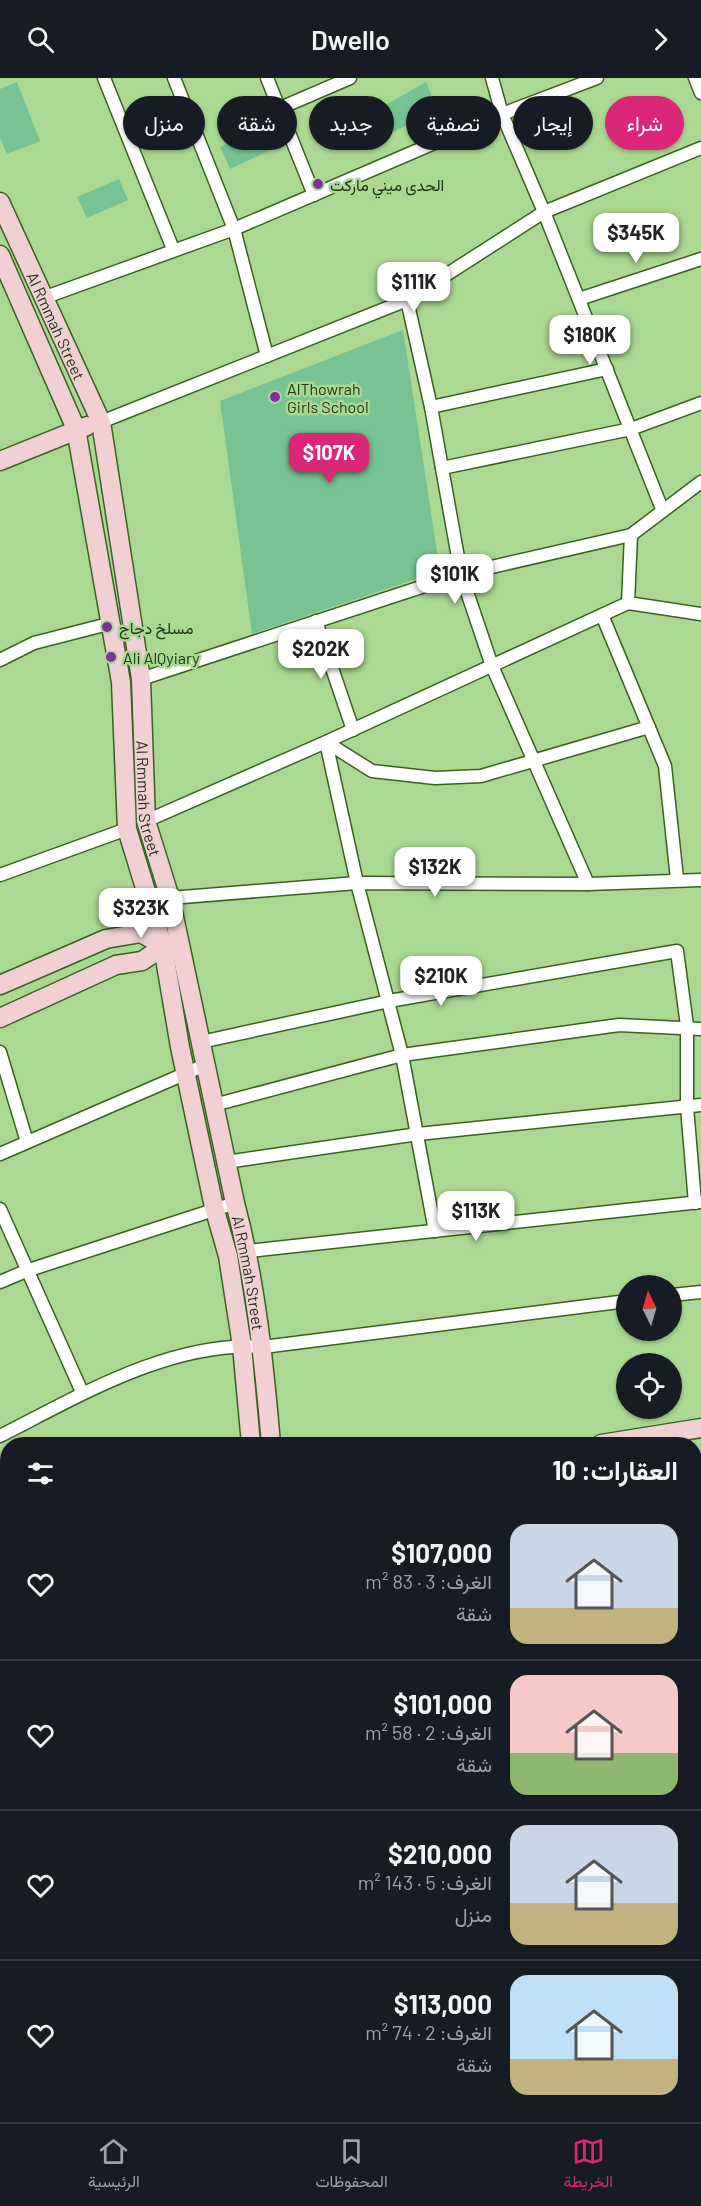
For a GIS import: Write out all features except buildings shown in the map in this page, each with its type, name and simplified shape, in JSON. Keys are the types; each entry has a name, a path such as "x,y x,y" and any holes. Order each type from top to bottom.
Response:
{"street":[{"path":"104,78 173,249"},
{"path":"174,78 234,229 267,356"},
{"path":"267,78 273,96"},
{"path":"297,101 350,78"},
{"path":"492,78 502,114 579,298 662,509"},
{"path":"696,78 701,93"},
{"path":"43,298 173,249 234,229 502,114 591,79"},
{"path":"0,461 76,429 100,422 407,300 544,212 701,148"},
{"path":"295,150 314,195"},
{"name":"Al Rmmah Street","path":"0,202 100,422 141,679 146,821 170,898 171,949 186,1073 214,1207 228,1256 243,1346 250,1437"},
{"name":"Al Rmmah Street","path":"0,255 76,429 121,682 127,829 171,949 201,1042 235,1203 248,1251 263,1347 270,1437"},
{"path":"579,298 701,259"},
{"path":"407,300 431,407 461,574 492,666 588,884"},
{"path":"431,407 607,369"},
{"path":"442,468 631,429 701,403"},
{"path":"141,679 461,574 631,535 662,509 701,482"},
{"path":"628,603 631,535"},
{"path":"0,875 146,821 353,730 628,603 701,614"},
{"path":"602,615 665,766 677,879"},
{"path":"316,621 353,730"},
{"path":"0,660 34,643 112,623"},
{"path":"326,742 372,771 435,778 481,776 649,727"},
{"path":"326,742 357,883 402,1054 435,1231"},
{"path":"170,898 357,883 588,884 677,879 701,880"},
{"path":"0,985 106,939 141,933 171,949"},
{"path":"0,1017 116,965 142,960 171,949"},
{"path":"201,1042 389,1001 677,951 687,1026 687,1107 698,1202 248,1251"},
{"path":"214,1105 402,1054 619,1025 687,1026 701,1029"},
{"path":"0,1052 27,1142"},
{"path":"0,1154 205,1065"},
{"path":"226,1162 418,1134 701,1106"},
{"path":"0,1282 214,1207 235,1203"},
{"path":"0,1209 82,1392"},
{"path":"682,1294 701,1292"},
{"path":"1,1432 82,1392 186,1354 243,1346 263,1347 616,1302"},
{"path":"659,1437 701,1428"}],"place":[{"name":"الحدى ميني ماركت","path":"318,184"},
{"name":"AlThowrah Girls School","path":"275,397"},
{"name":"مسلخ دجاج","path":"107,627"},
{"name":"Ali AlQyiary","path":"111,657"}]}
